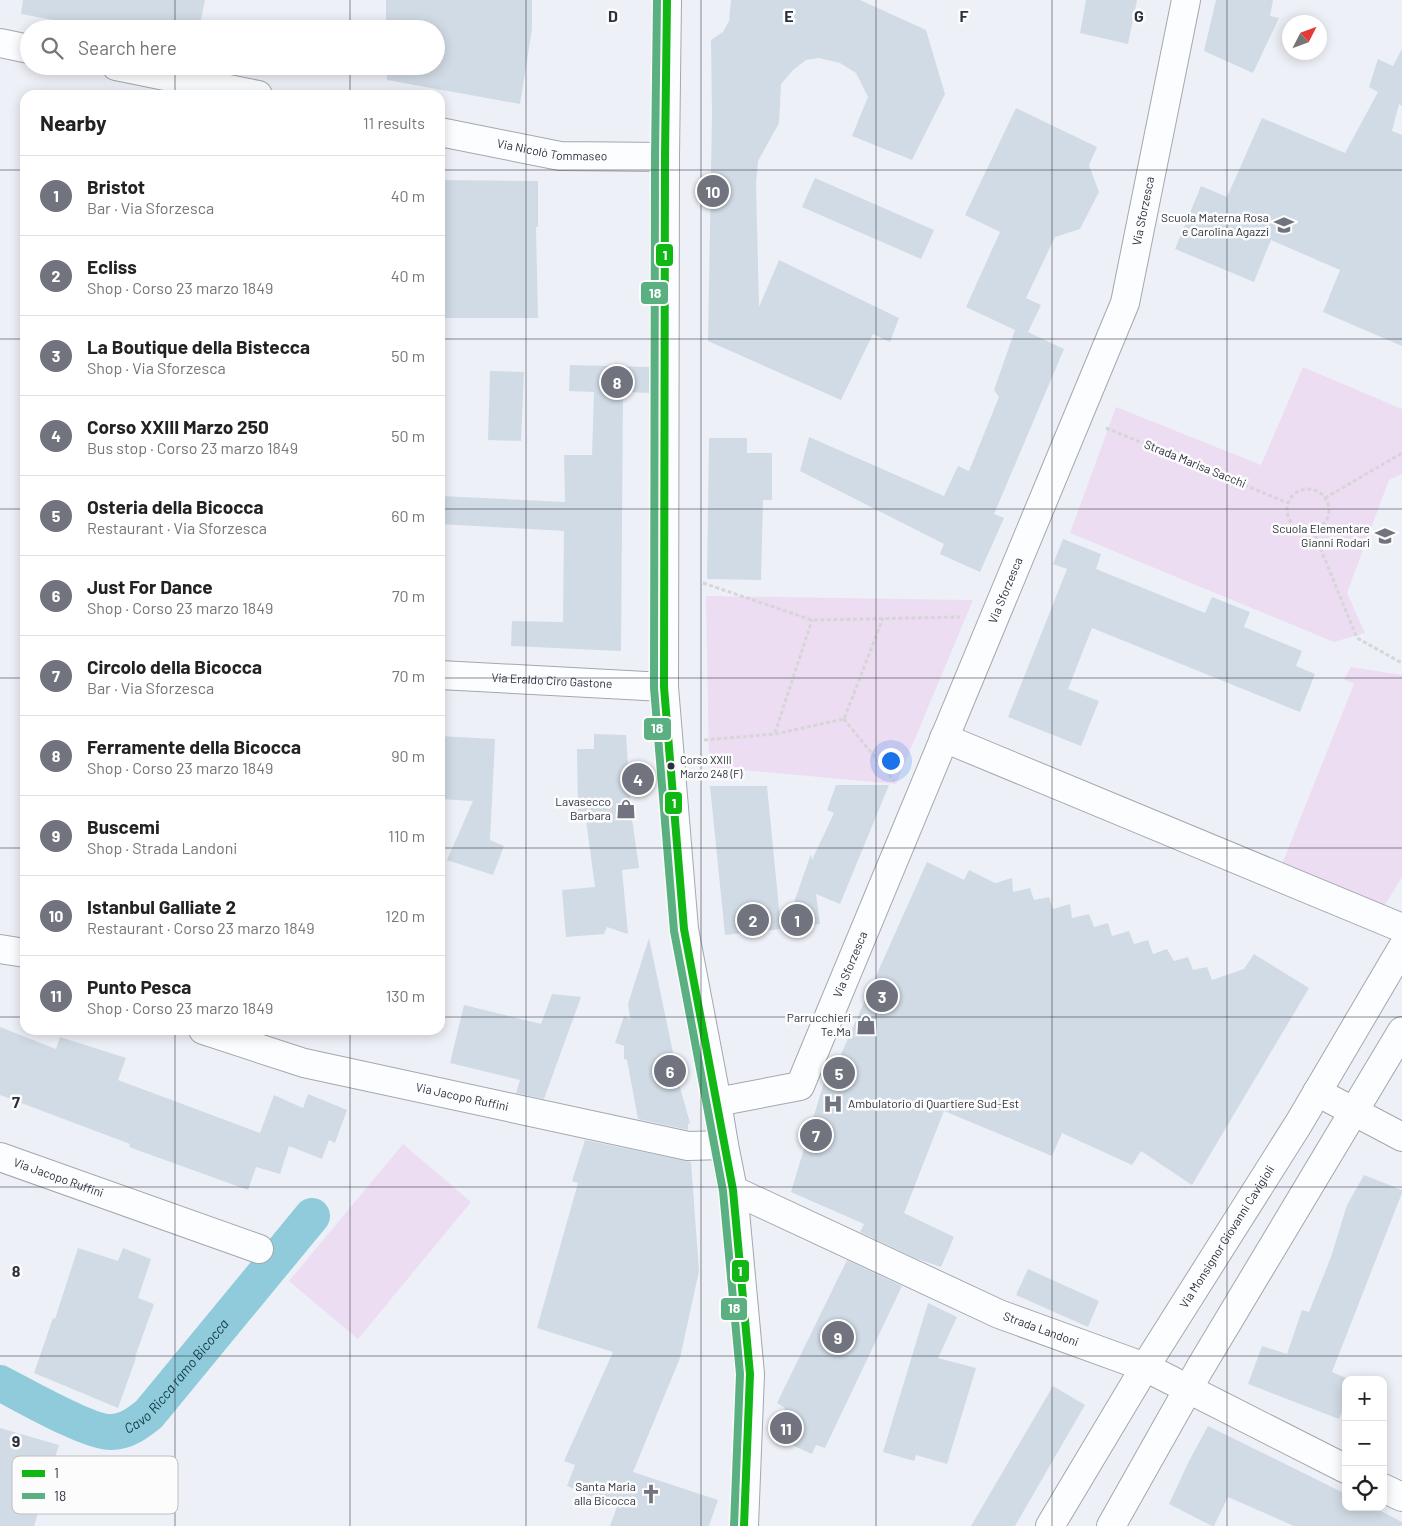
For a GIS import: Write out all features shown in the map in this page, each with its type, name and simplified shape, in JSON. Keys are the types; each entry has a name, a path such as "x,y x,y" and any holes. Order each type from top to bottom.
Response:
{"street":[{"path":"667,0 664,687 684,929 734,1190 750,1374 744,1526"},
{"name":"Via Sforzesca","path":"717,1102 800,1086 1125,303 1186,0"},
{"path":"0,43 20,47"},
{"path":"160,75 234,90"},
{"name":"Via Nicolò Tommaseo","path":"445,133 560,156 665,157"},
{"name":"Via Eraldo Ciro Gastone","path":"445,675 664,687"},
{"path":"944,738 1402,928"},
{"name":"Via Monsignor Giovanni Cavigioli","path":"1050,1526 1145,1367 1317,1092 1402,948"},
{"path":"0,949 20,952"},
{"path":"1110,1526 1188,1389 1402,1031"},
{"name":"Via Jacopo Ruffini","path":"218,1035 304,1063 688,1146 724,1145"},
{"path":"1317,1092 1402,1137"},
{"name":"Via Jacopo Ruffini","path":"0,1157 259,1249"},
{"name":"Strada Landoni","path":"734,1190 999,1314 1145,1367 1342,1467"},
{"path":"1387,1490 1402,1497"}],"path":[{"name":"Strada Marisa Sacchi","path":"1102,426 1288,503"},
{"path":"1325,498 1402,453"},
{"path":"1302,490 1315,490 1325,498 1328,504 1328,517 1324,523 1313,530 1307,531 1295,526 1288,515 1288,503 1292,497 1302,490"},
{"path":"1313,530 1357,638 1402,663"},
{"path":"703,583 812,620 965,617"},
{"path":"844,719 883,618"},
{"path":"775,734 812,620"},
{"path":"704,740 775,734 844,719"},
{"path":"844,719 897,785"}],"shaded area":[{"path":"1303,367 1402,409 1402,474 1389,480 1347,593 1365,633 1334,642 1070,533 1116,407 1261,465"},
{"path":"706,596 973,600 896,784 709,767"},
{"path":"1351,667 1402,675 1402,877 1382,910 1280,869 1354,684 1344,679"},
{"path":"403,1144 471,1202 358,1339 289,1281"}],"building":[{"path":"23,0 205,0 201,20 53,20 21,14"},
{"path":"386,0 532,0 532,29 520,104 387,80 387,75 445,75 445,20 386,20"},
{"path":"731,0 860,0 926,30 945,94 912,160 852,136 868,97 856,73 840,63 819,58 806,60 793,70 781,84 779,123 758,161 756,183 759,307 779,260 899,318 890,342 873,334 841,400 708,341 712,115 711,40 723,32 729,21"},
{"path":"1086,0 1137,0 1128,44 1080,33"},
{"path":"1216,0 1273,0 1270,16 1279,18 1253,73 1204,51"},
{"path":"1402,49 1402,106 1399,104 1392,131 1402,135 1402,346 1323,312 1340,270 1271,240 1254,282 1175,249 1201,186 1227,197 1262,118 1345,153 1378,92 1369,87 1378,59 1393,66"},
{"path":"1016,108 1097,147 1089,165 1099,192 1080,229 1055,237 1026,298 1041,305 1028,332 1064,349 994,514 1004,518 980,572 940,554 944,544 800,471 809,437 944,496 958,466 969,471 999,397 994,390 1015,330 966,307 1000,232 965,215"},
{"path":"815,178 934,230 921,259 802,207"},
{"path":"445,180 538,181 538,227 536,227 538,318 445,318"},
{"path":"570,365 649,367 649,393 623,392 621,651 511,646 512,621 563,622 564,531 445,524 445,496 565,502 564,455 592,455 594,392 569,391"},
{"path":"490,371 524,372 521,441 488,440"},
{"path":"709,438 747,438 747,453 772,453 772,500 763,500 761,580 707,579"},
{"path":"1063,539 1101,554 1096,569 1205,613 1212,597 1250,612 1244,627 1302,651 1296,666 1315,674 1300,712 1092,628 1068,689 1099,701 1081,746 1008,717 1067,569 1053,564"},
{"path":"594,734 626,735 631,812 639,868 622,870 628,934 607,927 604,934 566,937 562,890 595,887 585,813 578,812 577,749 594,749"},
{"path":"445,736 495,739 490,840 504,846 493,875 447,860 473,801 445,799"},
{"path":"836,785 889,785 840,904 816,894 820,924 785,928 811,854 812,860 834,813 827,810"},
{"path":"710,786 767,786 781,929 725,935"},
{"path":"927,862 964,880 969,870 995,883 1012,878 1013,892 1030,888 1034,900 1049,897 1053,909 1070,904 1072,918 1089,914 1094,927 1108,923 1112,936 1129,931 1134,944 1148,940 1153,954 1167,949 1174,961 1188,957 1193,970 1207,967 1212,980 1244,969 1254,954 1309,988 1192,1185 1141,1151 1132,1165 1062,1133 1052,1156 944,1111 904,1213 954,1237 941,1267 915,1258 860,1232 864,1224 791,1192 830,1062 837,1063"},
{"path":"649,938 681,1091 690,1123 688,1124 688,1130 638,1119 627,1060 624,1059 624,1046 615,1043 624,1016 630,1019 628,1004"},
{"path":"552,994 581,997 544,1099 516,1093 520,1080 450,1063 464,1005 541,1024"},
{"path":"0,1027 56,1049 60,1037 126,1058 118,1080 260,1133 274,1095 303,1108 308,1094 347,1110 335,1143 329,1140 322,1159 289,1146 280,1174 256,1167 248,1190 129,1147 130,1144 0,1095"},
{"path":"585,1140 691,1162 699,1271 680,1358 633,1472 718,1500 709,1526 610,1526 617,1507 567,1486 575,1465 564,1461 613,1352 537,1328 578,1183 572,1181"},
{"path":"1364,1175 1402,1190 1332,1372 1342,1376 1342,1411 1339,1419 1248,1384 1262,1346 1287,1354 1302,1310 1309,1312 1331,1257 1347,1205"},
{"path":"78,1248 118,1261 123,1248 151,1259 138,1298 154,1304 118,1408 34,1373 53,1318 55,1319"},
{"path":"847,1260 902,1286 825,1448 816,1445 812,1454 772,1436 785,1408 777,1403"},
{"path":"1028,1269 1099,1301 1088,1327 1016,1295"},
{"path":"928,1303 957,1317 938,1358 976,1368 947,1464 916,1455 914,1461 883,1452"},
{"path":"1053,1386 1085,1405 1015,1526 971,1526"},
{"path":"1208,1426 1342,1492 1342,1511 1381,1511 1402,1522 1402,1526 1294,1526 1228,1497 1214,1526 1212,1526 1169,1504"},
{"path":"0,1428 59,1445 56,1456 12,1456 12,1514 38,1514 34,1526 0,1526"}],"waterway":[{"name":"Cavo Ricca ramo Bicocca","path":"0,1383 72,1420 101,1431 116,1432 132,1426 149,1414 312,1216"}],"transit line":[{"name":"18","path":"657,0 654,688 674,931 723,1191 740,1374 734,1526"},
{"name":"1","path":"667,0 664,687 684,929 733,1190 750,1374 744,1526"}],"place":[{"name":"Istanbul Galliate 2","path":"713,191"},
{"name":"Scuola Materna Rosa e Carolina Agazzi","path":"1284,225"},
{"name":"Ferramente della Bicocca","path":"617,382"},
{"name":"Scuola Elementare Gianni Rodari","path":"1385,536"},
{"name":"Corso XXIII Marzo 248 (F)","path":"671,766"},
{"name":"Corso XXIII Marzo 250","path":"638,779"},
{"name":"Lavasecco Barbara","path":"626,809"},
{"name":"Ecliss","path":"753,920"},
{"name":"Bristot","path":"797,920"},
{"name":"La Boutique della Bistecca","path":"882,996"},
{"name":"Parrucchieri Te.Ma","path":"866,1025"},
{"name":"Just For Dance","path":"670,1071"},
{"name":"Osteria della Bicocca","path":"839,1073"},
{"name":"Ambulatorio di Quartiere Sud-Est","path":"833,1104"},
{"name":"Circolo della Bicocca","path":"816,1135"},
{"name":"Buscemi","path":"838,1337"},
{"name":"Punto Pesca","path":"786,1428"},
{"name":"Santa Maria alla Bicocca","path":"651,1494"}]}
